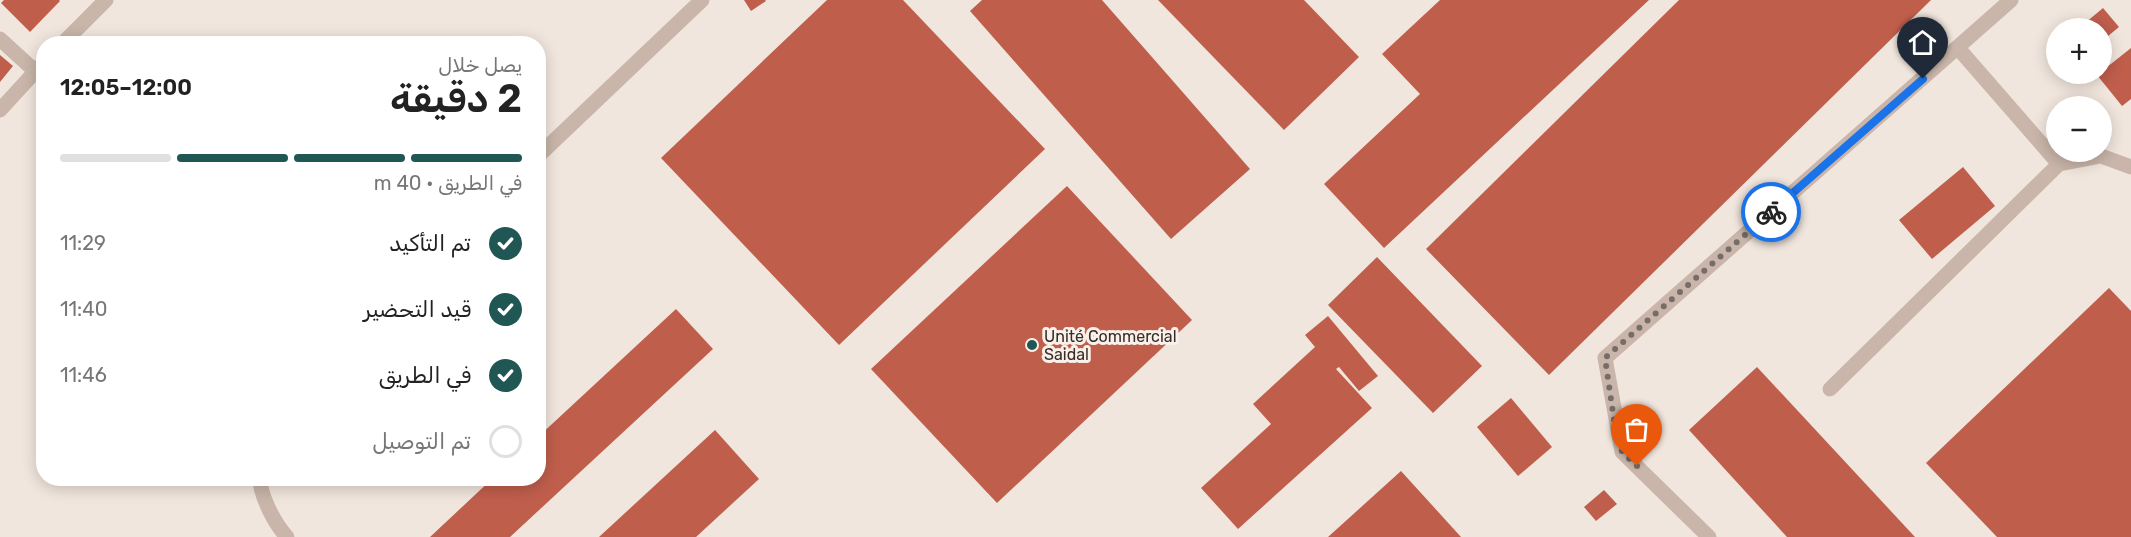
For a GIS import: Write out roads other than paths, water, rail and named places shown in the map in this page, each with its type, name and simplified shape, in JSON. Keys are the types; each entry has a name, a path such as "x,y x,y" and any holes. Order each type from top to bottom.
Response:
{"street":[{"path":"70,36 106,0"},
{"path":"546,148 702,0"},
{"path":"1708,537 1622,452 1614,420 1605,358 2011,0"},
{"path":"0,39 36,64"},
{"path":"1958,48 2059,164"},
{"path":"0,110 36,69"},
{"path":"1830,389 2059,164 2101,156 2131,167"},
{"path":"260,486 281,530 287,537"}],"place":[{"name":"Unité Commercial Saidal","path":"1032,345"}]}
